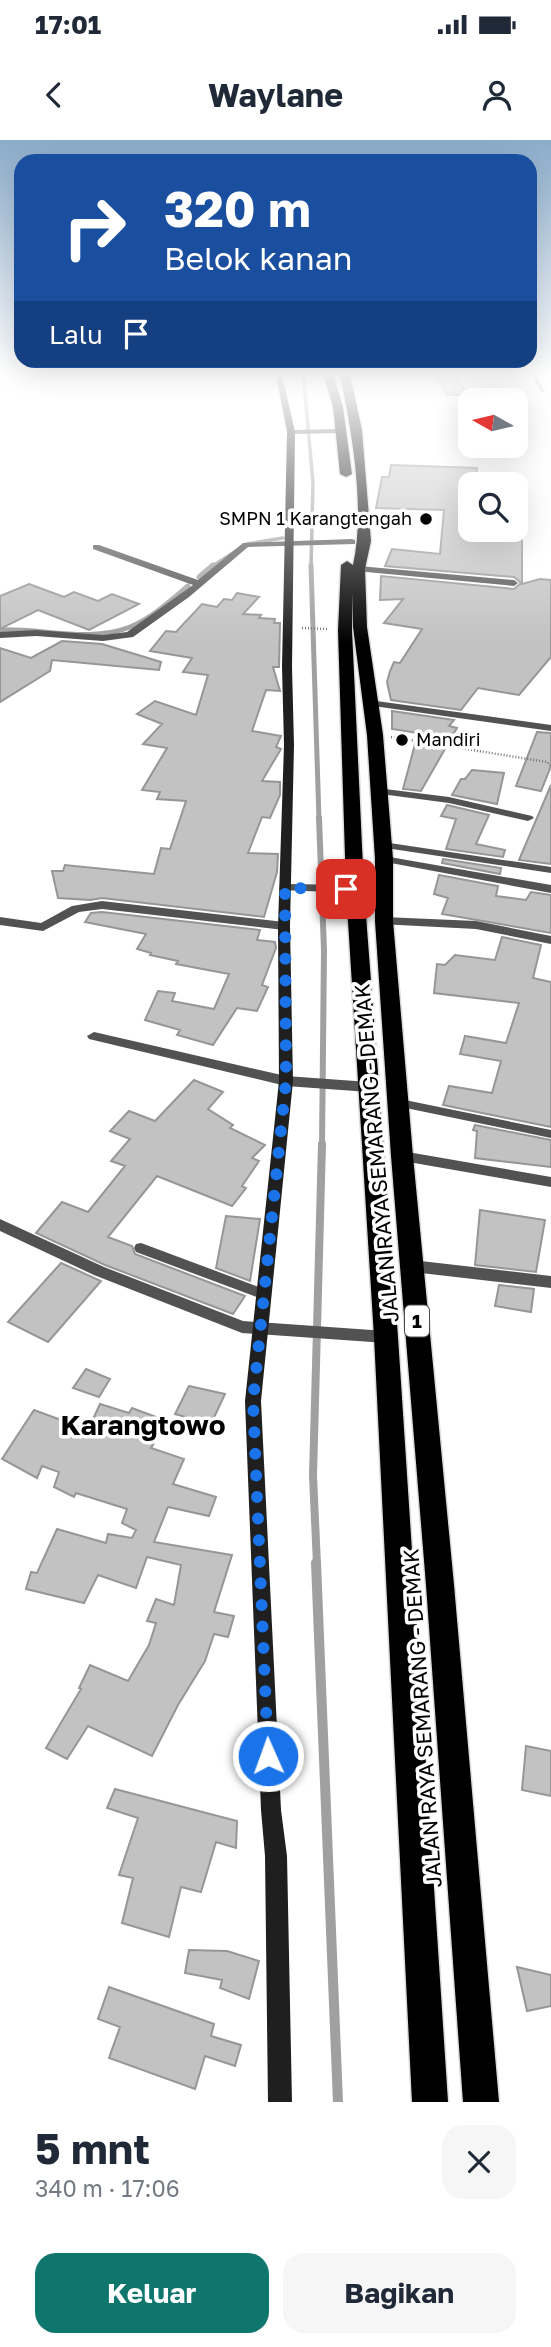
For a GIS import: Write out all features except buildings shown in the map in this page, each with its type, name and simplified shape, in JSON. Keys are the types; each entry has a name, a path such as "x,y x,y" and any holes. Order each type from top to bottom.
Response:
{"highway":[{"path":"344,462 347,488"},
{"name":"JALAN RAYA SEMARANG - DEMAK","path":"359,462 365,541 359,569 360,626 375,734 377,791 384,852 384,921 402,1156 440,1585 481,2102"},
{"name":"JALAN RAYA SEMARANG - DEMAK","path":"348,538 345,630 351,889 364,1008 361,1087 386,1337 430,2102"},
{"path":"364,1008 392,1008"}],"street":[{"path":"279,2102 276,1856 271,1810 253,1401 262,1294 290,1081 284,926 290,888 290,542 293,462"},
{"path":"0,635 103,638 130,635 200,584 246,545 348,538"},
{"path":"96,547 200,584"},
{"path":"359,569 514,583"},
{"path":"377,791 449,800 527,818"},
{"path":"384,852 551,870"},
{"path":"384,852 551,889"},
{"path":"290,888 351,889"},
{"path":"0,921 43,926 76,909 102,905 284,926"},
{"path":"384,921 476,925 551,940"},
{"path":"93,1036 290,1081 361,1087"},
{"path":"402,1156 551,1182"},
{"path":"0,1225 99,1272 242,1327 290,1328 386,1337"},
{"path":"412,1266 551,1282"}],"lane":[{"path":"369,703 551,728"},
{"path":"400,1103 551,1134"},
{"path":"141,1248 262,1294"}],"path":[{"path":"295,628 327,628"},
{"path":"375,734 547,762 551,766"}],"waterway":[{"path":"311,462 311,566"},
{"path":"211,567 247,544 283,538"},
{"path":"199,577 213,565"},
{"path":"311,566 319,820"},
{"path":"0,630 82,634 115,632 146,619 188,586"},
{"path":"319,818 324,950 322,1146"},
{"path":"317,1564 313,1476 322,1144"},
{"path":"316,1563 338,2102"}],"place":[{"name":"SMPN 1 Karangtengah","path":"426,519"},
{"name":"Mandiri","path":"402,740"}],"district":[{"name":"Karangtowo","path":"143,1425"}],"route":[{"path":"268,1756 253,1401 286,1081 285,888 346,889"}]}
